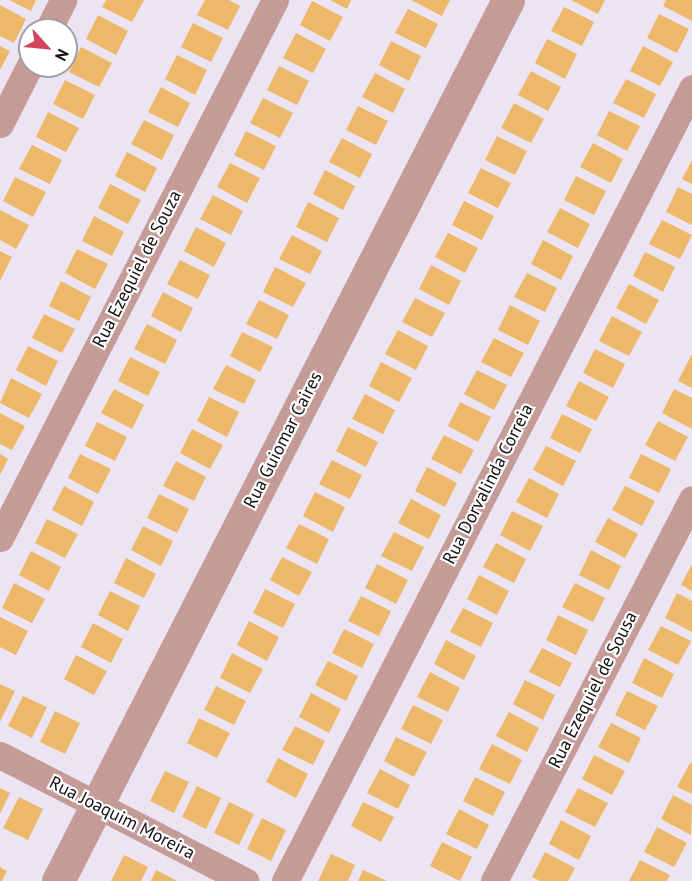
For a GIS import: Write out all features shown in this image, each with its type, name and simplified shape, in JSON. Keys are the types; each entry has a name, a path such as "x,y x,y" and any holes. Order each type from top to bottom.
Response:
{"street":[{"path":"54,18 63,0"},
{"name":"Rua Ezequiel de Souza","path":"0,538 275,0"},
{"name":"Rua Guiomar Caires","path":"58,881 508,0"},
{"path":"0,124 23,78"},
{"name":"Rua Dorvalinda Correia","path":"285,881 692,88"},
{"name":"Rua Ezequiel de Sousa","path":"494,881 692,499"},
{"name":"Rua Joaquim Moreira","path":"0,756 245,881"}],"building":[{"path":"9,0 36,0 31,11"},
{"path":"106,0 144,0 132,22 102,7"},
{"path":"205,0 229,0 240,6 228,30 197,15"},
{"path":"330,0 351,0 347,9"},
{"path":"411,0 450,0 442,16"},
{"path":"571,0 605,0 598,14"},
{"path":"666,0 692,0 692,21 663,6"},
{"path":"312,1 343,17 330,41 300,25"},
{"path":"0,5 24,18 18,18 18,35 14,43 0,36"},
{"path":"564,7 594,22 582,46 551,31"},
{"path":"408,9 438,24 426,48 395,33"},
{"path":"659,14 689,29 677,53 647,38"},
{"path":"98,15 128,31 116,55 86,39"},
{"path":"193,23 223,38 211,62 181,47"},
{"path":"296,33 326,49 313,73 283,58"},
{"path":"547,39 577,54 565,79 535,63"},
{"path":"391,41 421,56 409,81 379,65"},
{"path":"0,46 10,51 0,70"},
{"path":"643,46 673,62 660,86 630,71"},
{"path":"81,47 112,63 99,87 78,76 78,53"},
{"path":"177,55 207,70 195,95 165,79"},
{"path":"279,66 309,81 297,105 267,90"},
{"path":"531,71 561,87 548,111 518,95"},
{"path":"375,73 405,89 393,113 362,97"},
{"path":"626,79 656,94 644,118 613,103"},
{"path":"65,80 95,95 83,119 53,104"},
{"path":"161,87 190,103 178,127 148,112"},
{"path":"263,98 293,113 280,138 250,123"},
{"path":"514,103 544,119 531,143 501,128"},
{"path":"358,106 388,121 376,145 346,130"},
{"path":"609,111 640,126 627,151 597,135"},
{"path":"48,112 79,128 66,152 36,137"},
{"path":"144,120 174,135 162,160 131,144"},
{"path":"246,131 276,146 264,170 234,155"},
{"path":"497,136 527,151 515,175 485,160"},
{"path":"342,138 372,154 360,178 329,162"},
{"path":"593,143 623,159 611,183 580,167"},
{"path":"32,145 62,160 50,184 19,169"},
{"path":"127,152 157,168 145,192 115,176"},
{"path":"692,160 692,184 682,179"},
{"path":"230,163 260,178 247,203 217,187"},
{"path":"481,168 511,183 498,208 468,193"},
{"path":"325,170 355,186 343,210 313,194"},
{"path":"576,176 606,191 594,215 564,200"},
{"path":"15,177 46,192 33,217 3,201"},
{"path":"110,184 141,200 128,224 98,208"},
{"path":"678,187 692,194 692,225 666,212"},
{"path":"213,195 243,211 231,235 200,219"},
{"path":"464,201 494,216 482,240 452,225"},
{"path":"308,202 339,218 327,242 296,227"},
{"path":"560,208 590,224 578,248 547,232"},
{"path":"0,210 29,225 16,249 0,240"},
{"path":"94,216 124,232 112,256 82,241"},
{"path":"662,220 692,235 680,259 649,244"},
{"path":"196,227 226,243 214,267 184,251"},
{"path":"448,233 478,248 465,273 435,257"},
{"path":"292,235 322,251 310,274 279,259"},
{"path":"543,240 573,256 561,280 531,264"},
{"path":"77,249 108,264 95,289 65,273"},
{"path":"0,251 12,257 0,281"},
{"path":"645,252 675,267 663,292 633,276"},
{"path":"180,260 210,275 198,299 167,284"},
{"path":"431,265 461,281 449,305 419,289"},
{"path":"275,267 306,283 293,307 263,292"},
{"path":"527,273 557,288 545,312 514,297"},
{"path":"61,281 91,297 79,321 49,306"},
{"path":"629,284 659,300 646,324 616,308"},
{"path":"163,292 193,308 181,332 151,316"},
{"path":"415,298 445,313 432,337 402,322"},
{"path":"259,300 289,315 277,339 246,324"},
{"path":"510,305 540,321 528,345 498,330"},
{"path":"44,314 75,329 62,353 32,338"},
{"path":"612,316 642,332 629,356 599,341"},
{"path":"147,324 177,340 165,364 134,349"},
{"path":"398,330 428,346 416,370 385,354"},
{"path":"242,332 273,347 260,372 230,356"},
{"path":"494,338 524,353 511,377 481,362"},
{"path":"28,346 58,361 46,386 16,370"},
{"path":"595,349 625,364 613,388 583,373"},
{"path":"692,354 692,388 678,381"},
{"path":"130,357 160,372 148,396 118,381"},
{"path":"381,362 412,378 399,402 369,386"},
{"path":"226,365 256,380 244,404 213,389"},
{"path":"477,370 507,385 494,410 464,394"},
{"path":"11,378 42,394 29,418 0,403"},
{"path":"579,381 609,397 596,421 566,406"},
{"path":"114,389 144,405 132,429 101,413"},
{"path":"674,389 692,398 692,429 662,413"},
{"path":"365,394 395,410 383,434 352,419"},
{"path":"209,397 239,412 227,437 197,421"},
{"path":"460,402 491,417 478,442 448,426"},
{"path":"0,413 25,426 12,450 0,444"},
{"path":"562,414 592,429 580,453 550,438"},
{"path":"658,421 688,437 675,461 645,445"},
{"path":"97,422 127,437 115,461 85,446"},
{"path":"348,427 378,442 366,467 336,451"},
{"path":"192,429 223,445 210,469 180,453"},
{"path":"444,435 474,450 461,474 431,459"},
{"path":"546,446 576,461 563,486 533,470"},
{"path":"0,454 8,459 0,475"},
{"path":"80,454 111,469 98,494 68,478"},
{"path":"641,454 671,469 659,493 629,478"},
{"path":"332,460 362,475 350,499 319,484"},
{"path":"176,461 206,477 194,501 163,486"},
{"path":"427,467 457,483 445,507 415,491"},
{"path":"529,478 559,494 547,518 516,502"},
{"path":"64,486 94,502 82,526 52,510"},
{"path":"625,486 655,501 642,526 612,510"},
{"path":"315,492 345,507 333,532 303,516"},
{"path":"159,494 189,509 177,533 147,518"},
{"path":"411,499 441,515 429,539 398,523"},
{"path":"512,511 543,526 530,551 500,535"},
{"path":"608,518 638,534 625,558 595,542"},
{"path":"47,519 78,534 65,558 35,543"},
{"path":"299,524 329,539 317,564 286,548"},
{"path":"143,526 173,541 161,566 131,550"},
{"path":"394,532 424,547 412,571 381,556"},
{"path":"496,543 526,559 514,583 483,567"},
{"path":"591,550 621,566 609,590 579,575"},
{"path":"31,551 61,567 49,591 19,575"},
{"path":"282,557 312,572 299,596 270,580"},
{"path":"126,558 156,574 144,598 114,583"},
{"path":"377,564 408,580 396,604 365,588"},
{"path":"692,564 692,591 681,585"},
{"path":"479,575 509,591 497,615 467,599"},
{"path":"14,583 45,599 32,623 2,608"},
{"path":"575,583 605,598 593,622 562,607"},
{"path":"265,589 295,604 283,628 253,613"},
{"path":"110,591 140,606 128,631 98,615"},
{"path":"677,593 692,601 692,632 665,618"},
{"path":"361,596 391,611 379,636 348,621"},
{"path":"463,608 493,623 481,647 450,632"},
{"path":"558,615 588,630 576,655 546,640"},
{"path":"0,617 28,631 16,655 0,647"},
{"path":"249,621 279,637 267,661 237,645"},
{"path":"93,623 123,639 111,663 81,647"},
{"path":"661,626 691,641 678,665 648,650"},
{"path":"344,629 374,644 362,668 332,653"},
{"path":"446,640 476,656 464,680 434,664"},
{"path":"542,648 572,663 560,687 529,672"},
{"path":"232,653 263,669 250,693 220,678"},
{"path":"76,655 107,671 94,695 64,679"},
{"path":"644,658 674,674 662,698 632,683"},
{"path":"328,661 358,676 346,701 315,685"},
{"path":"430,672 460,688 448,712 417,697"},
{"path":"525,680 555,695 543,720 513,704"},
{"path":"0,684 15,691 0,722"},
{"path":"216,686 246,701 234,725 204,710"},
{"path":"627,691 658,706 645,730 615,715"},
{"path":"311,693 341,709 329,733 299,717"},
{"path":"23,696 47,707 32,738 8,726"},
{"path":"413,705 443,720 431,744 401,729"},
{"path":"55,711 80,723 65,754 40,742"},
{"path":"509,712 539,728 527,752 496,736"},
{"path":"199,718 230,733 217,758 187,743"},
{"path":"611,723 641,738 629,763 598,747"},
{"path":"295,726 325,741 313,765 282,750"},
{"path":"396,737 427,752 414,777 384,761"},
{"path":"492,744 522,760 510,784 479,769"},
{"path":"594,755 625,771 612,795 582,779"},
{"path":"278,758 308,774 296,798 266,782"},
{"path":"690,763 692,764 692,794 677,787"},
{"path":"380,769 410,785 398,809 367,793"},
{"path":"165,771 189,782 174,813 150,801"},
{"path":"475,777 505,792 493,816 463,801"},
{"path":"197,786 221,798 206,829 182,817"},
{"path":"0,788 10,793 0,814"},
{"path":"578,788 608,803 595,827 565,812"},
{"path":"673,795 692,805 691,835 661,819"},
{"path":"19,797 43,809 28,840 3,828"},
{"path":"229,802 254,814 239,845 214,833"},
{"path":"363,802 394,817 381,842 351,826"},
{"path":"459,809 489,825 477,849 446,834"},
{"path":"262,818 286,830 271,861 247,849"},
{"path":"561,820 591,836 579,860 549,844"},
{"path":"657,827 687,843 674,867 644,852"},
{"path":"442,842 472,857 460,881 430,866"},
{"path":"545,852 575,868 568,881 540,881 532,877"},
{"path":"331,854 355,865 348,881 318,881"},
{"path":"124,855 148,867 141,881 111,881"},
{"path":"640,860 670,875 667,881 629,881"},
{"path":"0,867 7,871 2,881 0,881"},
{"path":"156,870 177,881 151,881"},
{"path":"363,870 387,881 358,881"}]}
